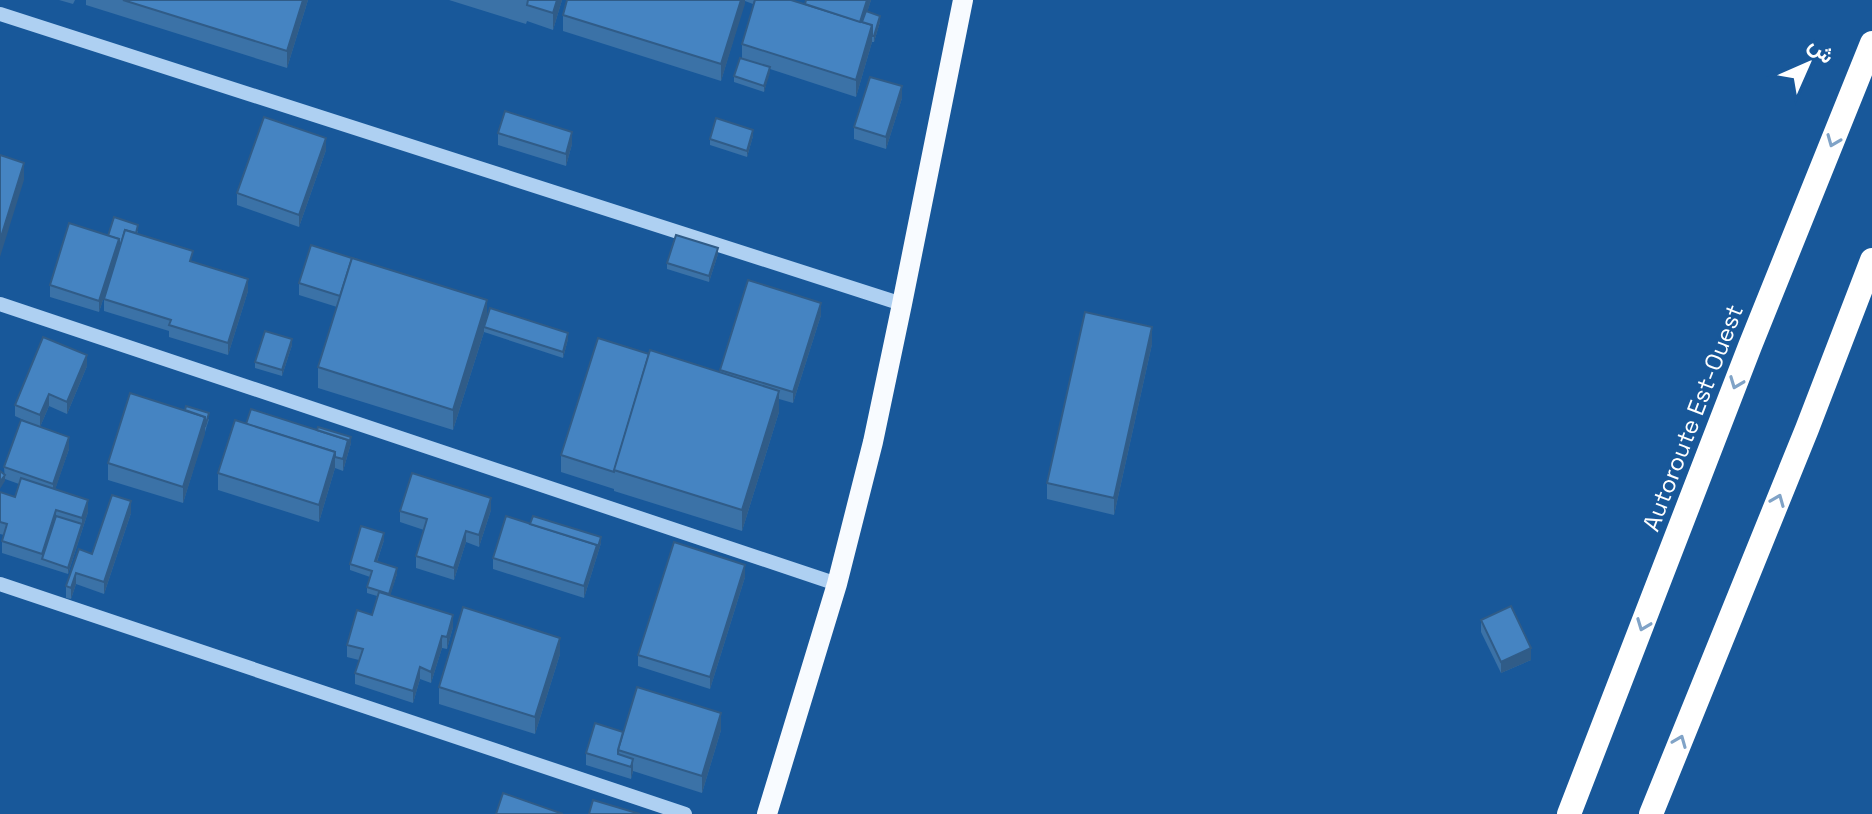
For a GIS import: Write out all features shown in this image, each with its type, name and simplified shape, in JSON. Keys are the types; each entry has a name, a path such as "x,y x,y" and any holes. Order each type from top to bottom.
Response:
{"highway":[{"name":"Autoroute Est-Ouest","path":"1569,814 1750,346 1872,43"},
{"path":"1651,814 1872,260"}],"main road":[{"path":"767,814 837,584 873,442 963,0"}],"street":[{"path":"0,14 902,304"},
{"path":"0,304 837,584"},
{"path":"0,584 685,814"}],"building":[{"path":"123,0 303,0 287,51"},
{"path":"528,0 557,0 553,13 527,5"},
{"path":"567,0 741,0 721,64 563,15"},
{"path":"755,0 791,0 872,25 856,80 742,44"},
{"path":"806,0 867,0 860,22 805,4"},
{"path":"866,11 880,16 874,36 872,25 862,22"},
{"path":"740,58 770,67 764,86 734,76"},
{"path":"870,77 902,86 886,137 854,127"},
{"path":"505,111 572,132 566,154 498,133"},
{"path":"264,117 326,138 299,215 237,193"},
{"path":"716,118 753,130 747,151 710,139"},
{"path":"0,155 24,163 0,240"},
{"path":"114,217 138,225 136,233 125,230 121,245 119,239 108,236"},
{"path":"69,223 119,239 99,301 50,285"},
{"path":"125,230 193,251 190,261 248,279 228,343 169,325 171,320 104,299"},
{"path":"676,235 718,248 709,276 667,263"},
{"path":"311,245 352,258 340,296 299,283"},
{"path":"352,258 487,300 453,410 318,367"},
{"path":"748,280 821,303 793,392 720,370"},
{"path":"490,308 568,333 563,352 484,327"},
{"path":"1085,312 1152,327 1114,498 1047,483"},
{"path":"265,331 292,339 282,370 255,362"},
{"path":"43,337 87,355 67,402 49,394 40,415 15,405"},
{"path":"598,338 649,354 614,472 561,455"},
{"path":"650,350 779,391 742,510 614,470"},
{"path":"130,393 205,417 183,487 108,463"},
{"path":"186,406 209,413 205,427 205,417 185,410"},
{"path":"251,409 348,440 343,459 335,457 335,452 246,424"},
{"path":"21,420 69,437 53,484 4,467"},
{"path":"235,420 335,452 319,505 218,473"},
{"path":"318,427 351,437 348,445 348,440 317,430"},
{"path":"412,473 491,498 479,535 466,531 454,568 416,556 427,519 400,511"},
{"path":"21,478 88,500 82,518 56,510 42,554 2,541 7,524 0,522 0,492 15,497"},
{"path":"112,495 131,501 104,582 76,573 71,588 66,586 79,549 92,554"},
{"path":"56,516 82,524 68,568 42,559"},
{"path":"506,516 597,545 584,586 493,558"},
{"path":"533,516 601,537 597,550 597,545 530,524"},
{"path":"361,526 384,533 375,561 397,568 389,594 367,587 372,571 350,564"},
{"path":"674,542 745,565 710,677 638,655"},
{"path":"379,592 453,615 447,637 442,636 431,672 420,667 413,691 355,673 363,649 347,645 357,610 372,615"},
{"path":"1511,606 1531,648 1501,662 1481,620"},
{"path":"463,607 560,638 535,717 439,687"},
{"path":"637,687 721,713 702,776 618,750"},
{"path":"595,723 623,732 618,754 633,759 631,767 586,753"},
{"path":"503,793 563,814 496,814"},
{"path":"593,800 640,814 589,814"}]}
